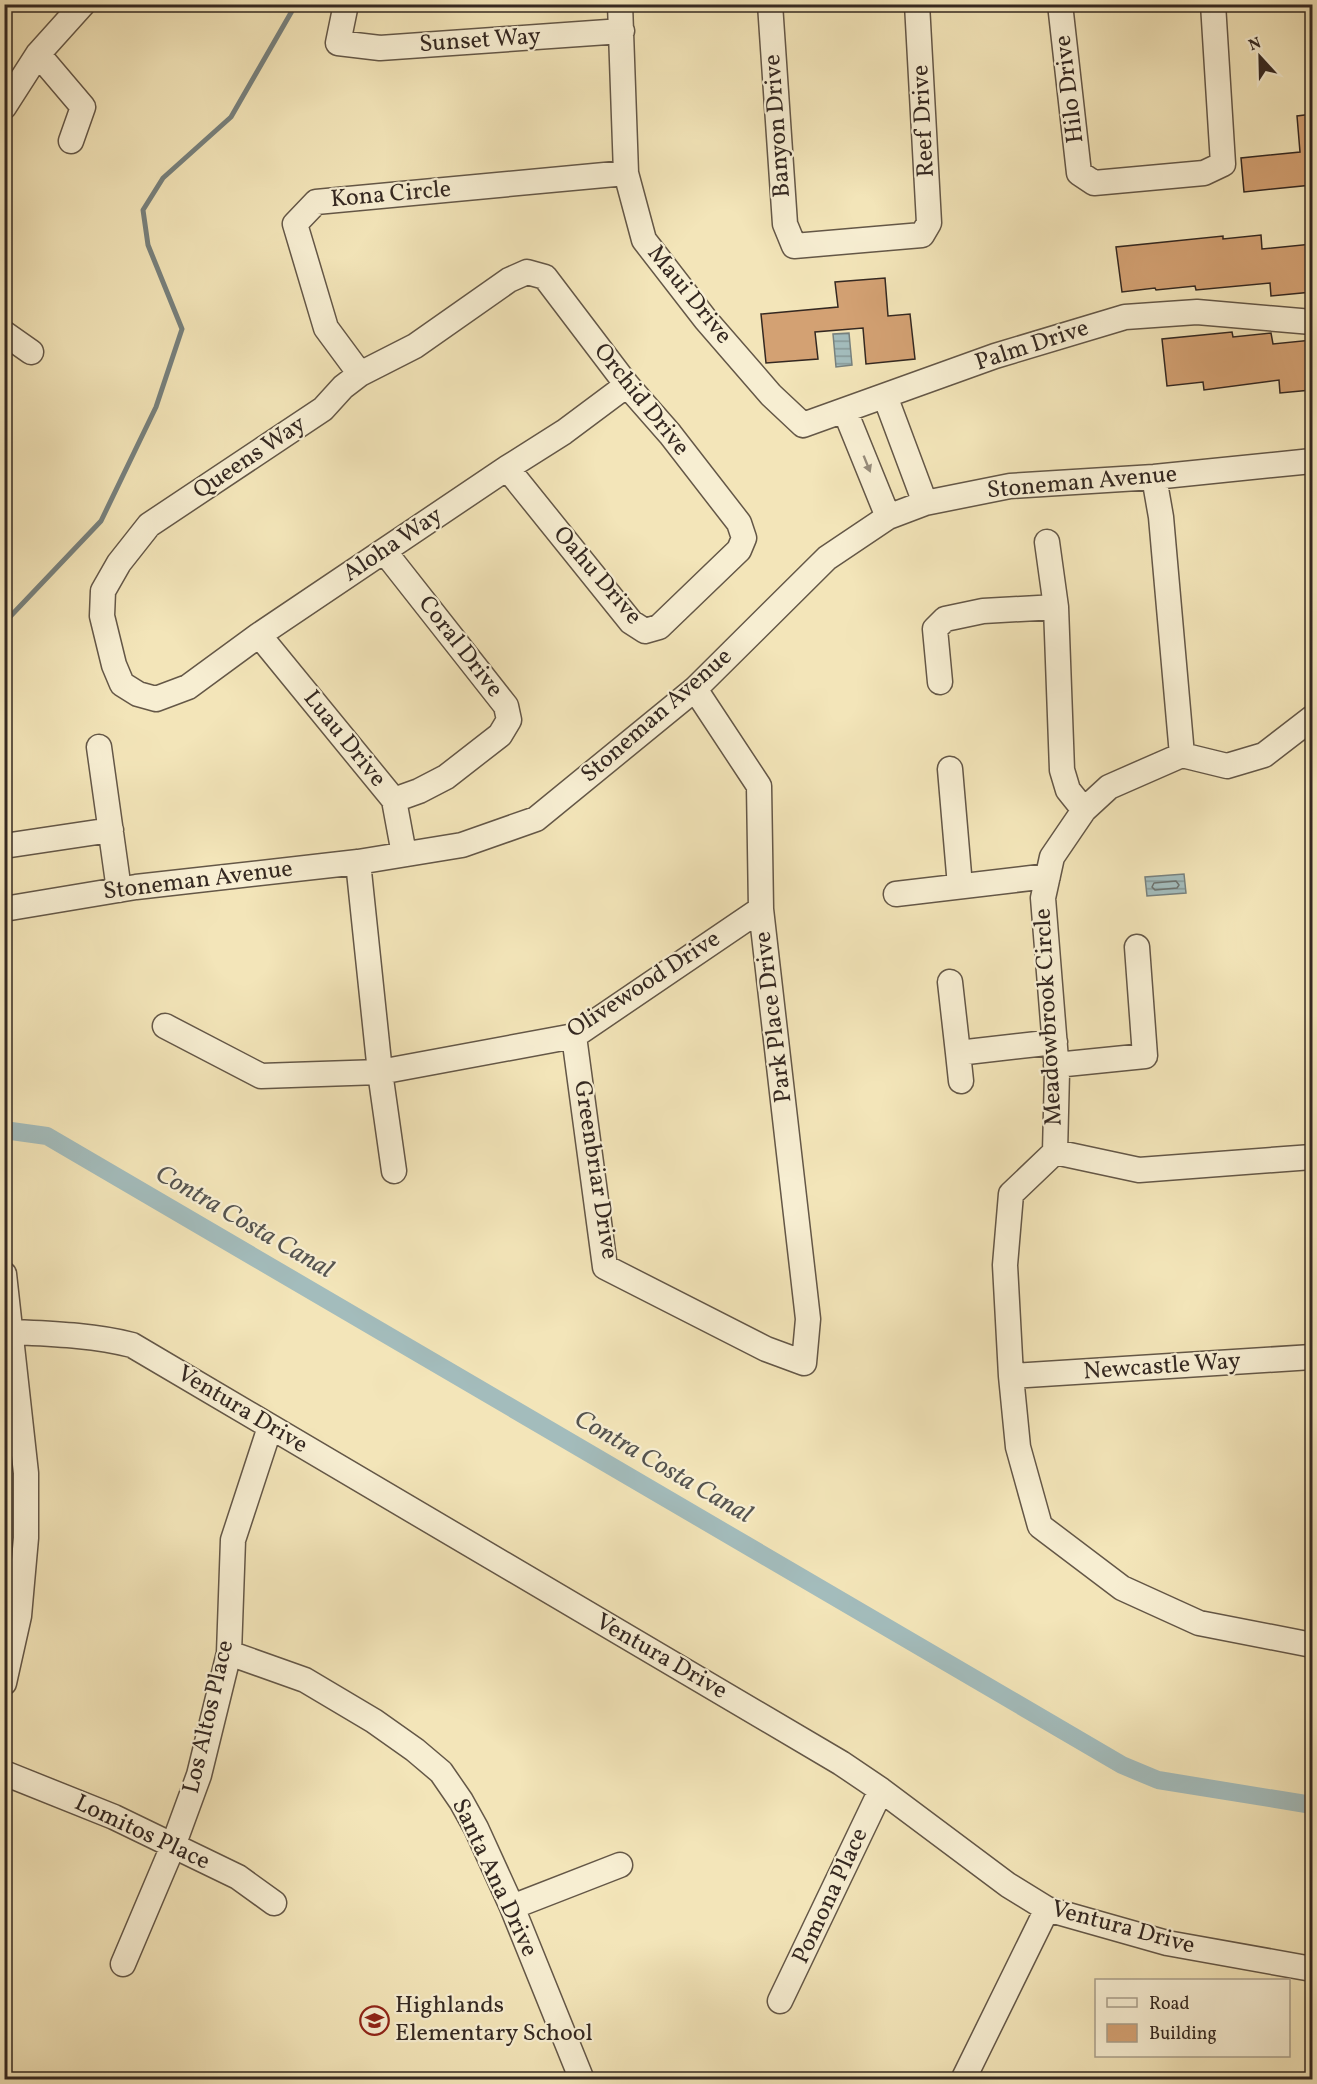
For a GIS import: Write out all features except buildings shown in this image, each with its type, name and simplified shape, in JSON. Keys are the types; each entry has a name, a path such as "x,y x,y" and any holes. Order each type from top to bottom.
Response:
{"street":[{"path":"4,107 38,54 83,4"},
{"name":"Sunset Way","path":"346,4 338,43 380,48 622,31"},
{"name":"Maui Drive","path":"620,4 626,173 644,240 706,320 771,394"},
{"name":"Banyon Drive","path":"770,4 785,224 794,246 922,235"},
{"name":"Reef Drive","path":"917,4 929,222 922,235"},
{"name":"Hilo Drive","path":"1060,4 1079,172 1094,183 1204,173 1223,164 1213,4"},
{"path":"38,54 83,107 71,141"},
{"name":"Kona Circle","path":"360,374 326,328 295,224 316,202 626,173"},
{"name":"Queens Way","path":"156,699 138,694 122,684 114,665 102,616 103,591 119,563 149,525 323,409 343,387 360,374 415,346 509,280 527,272"},
{"name":"Orchid Drive","path":"527,272 545,277 627,385 670,434 739,523 744,538"},
{"name":"Palm Drive","path":"771,394 802,425 995,356 1125,317 1197,312 1312,322"},
{"path":"4,333 31,352"},
{"name":"Aloha Way","path":"156,699 188,687 259,635 384,550 564,432 627,385"},
{"path":"885,396 925,502"},
{"path":"845,411 888,517"},
{"name":"Stoneman Avenue","path":"4,909 119,890 358,862 462,845 536,819 695,689 827,558 888,517 925,502 1010,486 1154,477 1312,461"},
{"name":"Oahu Drive","path":"507,468 631,622 645,631 660,627 739,550 744,538"},
{"path":"1154,477 1161,517 1182,755 1227,766 1264,755 1312,718"},
{"path":"1047,542 1056,607 1062,770 1068,790 1084,810"},
{"name":"Coral Drive","path":"384,550 506,706 509,720 500,735 446,777 419,792 394,800"},
{"path":"940,682 935,629 945,619 983,611 1056,607"},
{"name":"Luau Drive","path":"259,635 394,800 404,854"},
{"name":"Park Place Drive","path":"695,689 759,786 761,909 808,1319 804,1363"},
{"path":"99,747 119,890"},
{"name":"Meadowbrook Circle","path":"1182,755 1109,787 1084,810 1052,857 1043,898 1055,1053 1055,1152 1011,1194 1005,1265 1011,1376 1018,1447 1040,1526 1122,1588 1199,1623 1312,1646"},
{"path":"950,769 960,886"},
{"path":"4,846 111,830"},
{"path":"358,862 380,1072 394,1171"},
{"path":"896,894 1048,876"},
{"name":"Olivewood Drive","path":"165,1026 261,1076 380,1072 574,1036 761,909"},
{"path":"958,1053 1144,1056 1137,947"},
{"path":"950,982 961,1081"},
{"name":"Greenbriar Drive","path":"574,1036 605,1267 766,1349 804,1363"},
{"path":"1055,1152 1138,1170 1312,1157"},
{"path":"4,1274 26,1473 26,1538 19,1616 4,1683"},
{"name":"Ventura Drive","path":"12,1332 108,1339 132,1345 841,1763 1008,1885 1047,1909 1167,1943 1312,1968"},
{"name":"Newcastle Way","path":"1011,1376 1312,1357"},
{"name":"Los Altos Place","path":"123,1964 173,1846 199,1775 229,1653 233,1540 270,1427"},
{"name":"Santa Ana Drive","path":"229,1653 305,1680 374,1721 441,1772 476,1828 512,1907 582,2079"},
{"name":"Lomitos Place","path":"4,1773 114,1817 238,1877 274,1903"},
{"name":"Pomona Place","path":"780,2001 881,1790"},
{"path":"512,1907 620,1865"},
{"path":"963,2079 1047,1909"}],"water":[{"path":"849,333 852,365 836,367 833,334"},
{"path":"1184,874 1186,893 1147,896 1145,877"}],"waterway":[{"path":"4,623 101,521 156,407 182,329 148,245 143,210 163,178 231,117 296,4"},
{"name":"Contra Costa Canal","path":"4,1130 47,1136 1122,1765 1158,1780 1312,1805"}],"place":[{"name":"Highlands Elementary School","path":"374,2020"}]}
